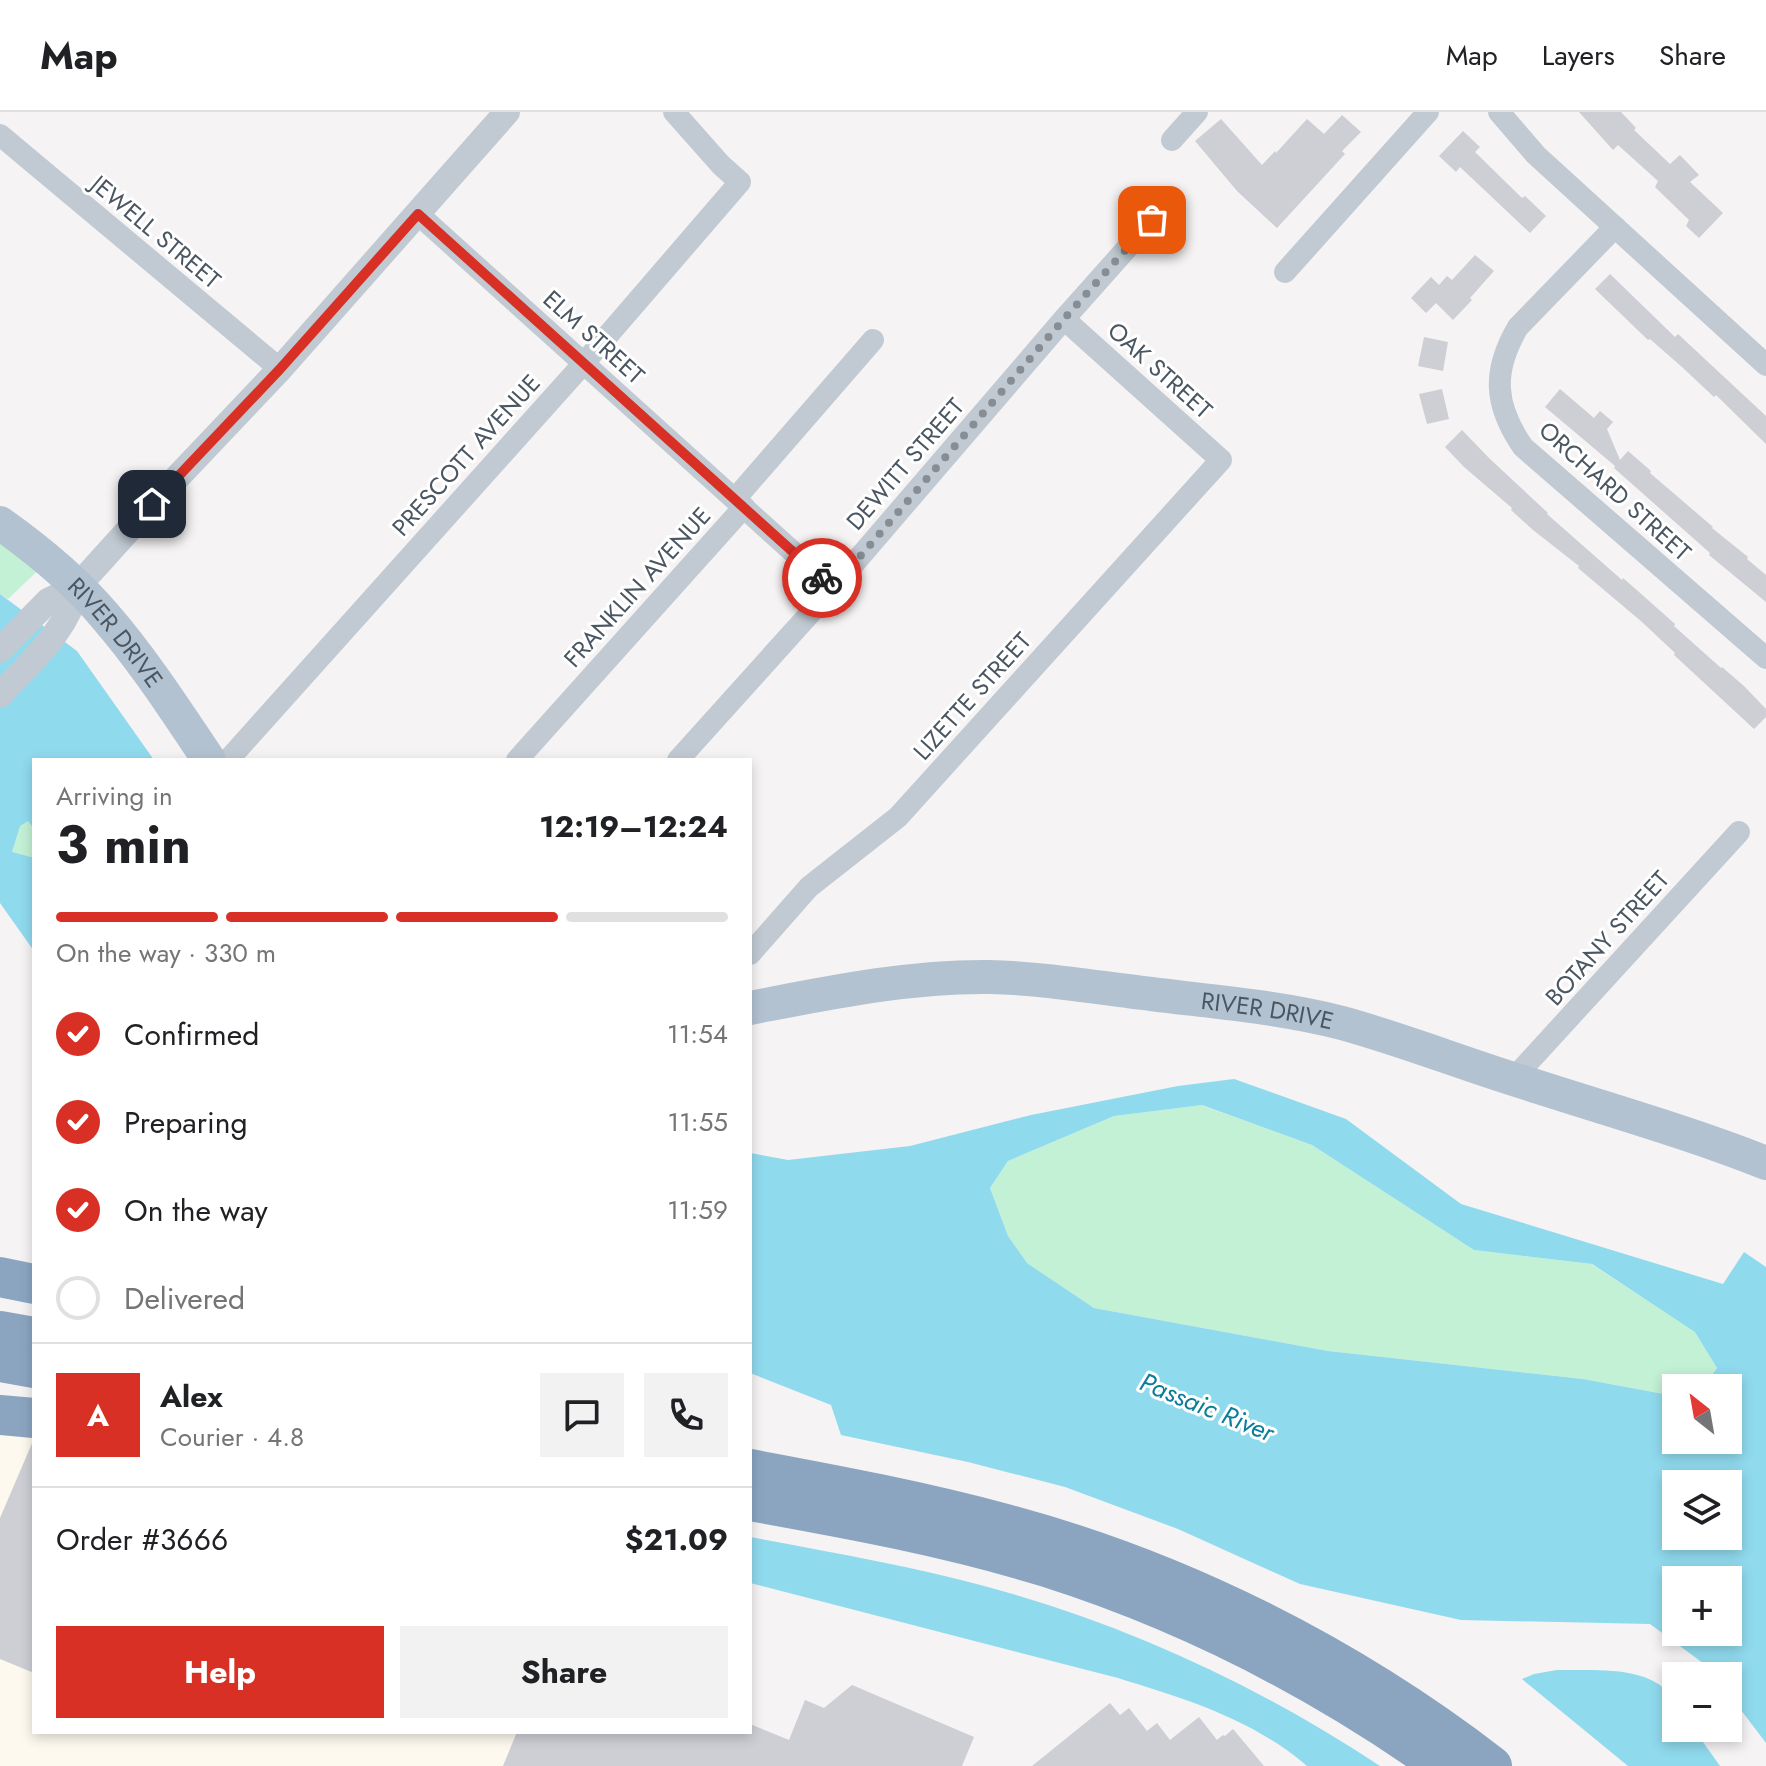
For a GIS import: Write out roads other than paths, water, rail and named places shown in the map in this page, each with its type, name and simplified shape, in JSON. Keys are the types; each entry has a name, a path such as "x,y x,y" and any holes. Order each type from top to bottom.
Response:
{"highway":[{"path":"0,1277 32,1284"},
{"path":"0,1331 32,1337"},
{"path":"0,1362 32,1368"},
{"path":"0,1415 32,1418"},
{"path":"752,1453 812,1467 947,1524 1011,1557 1084,1580 1203,1627 1328,1692 1441,1766"},
{"path":"752,1470 947,1524"},
{"path":"752,1501 889,1527 947,1524"},
{"path":"752,1515 796,1523 947,1524 1032,1531 1107,1556 1252,1617 1344,1665 1431,1721 1492,1766"}],"main road":[{"name":"RIVER DRIVE","path":"0,523 52,563 103,614 208,758"},
{"name":"RIVER DRIVE","path":"752,1008 938,979 992,977 1233,1004 1338,1022 1394,1038 1713,1142 1766,1163"}],"street":[{"path":"0,650 48,601 77,587 280,369 507,112"},
{"name":"PRESCOTT AVENUE","path":"230,758 584,363 740,182 674,112"},
{"path":"1172,140 1197,112"},
{"path":"1285,272 1428,112"},
{"path":"1499,112 1536,155 1766,365"},
{"name":"JEWELL STREET","path":"0,135 280,369"},
{"name":"DEWITT STREET","path":"680,758 833,588 1169,201"},
{"name":"ELM STREET","path":"418,214 833,588"},
{"name":"ORCHARD STREET","path":"1615,227 1518,327 1501,363 1499,386 1502,409 1523,447 1766,658"},
{"name":"OAK STREET","path":"1064,319 1221,460"},
{"name":"FRANKLIN AVENUE","path":"519,758 739,503 873,340"},
{"name":"LIZETTE STREET","path":"752,952 809,887 898,817 1221,460"},
{"path":"0,695 57,632 74,603 77,587"},
{"name":"BOTANY STREET","path":"1513,1079 1739,832"}],"water":[{"path":"0,594 77,651 153,758 32,758 32,826 28,821 20,826 12,852 32,857 32,948 0,903"},
{"name":"Passaic River","path":"1234,1079 1346,1119 1461,1204 1723,1284 1744,1252 1766,1267 1766,1743 1742,1711 1742,1662 1702,1662 1680,1646 1742,1646 1742,1566 1662,1566 1662,1633 1650,1624 1461,1620 1300,1584 1178,1529 1065,1487 968,1462 841,1435 831,1405 752,1374 752,1153 788,1160 910,1146 1031,1115 1178,1086","holes":["1202,1105 1312,1145 1474,1250 1592,1264 1695,1332 1717,1368 1713,1374 1742,1374 1742,1454 1662,1454 1662,1394 1583,1379 1328,1351 1094,1308 1027,1263 1008,1236 990,1188 1008,1161 1114,1116"]},
{"path":"752,1537 959,1579 1091,1620 1142,1639 1240,1684 1380,1766 1307,1766 1264,1735 1241,1723 1118,1678 752,1584"},
{"path":"1557,1670 1605,1670 1639,1675 1653,1681 1662,1687 1662,1742 1703,1742 1720,1766 1628,1766 1522,1679"}]}
